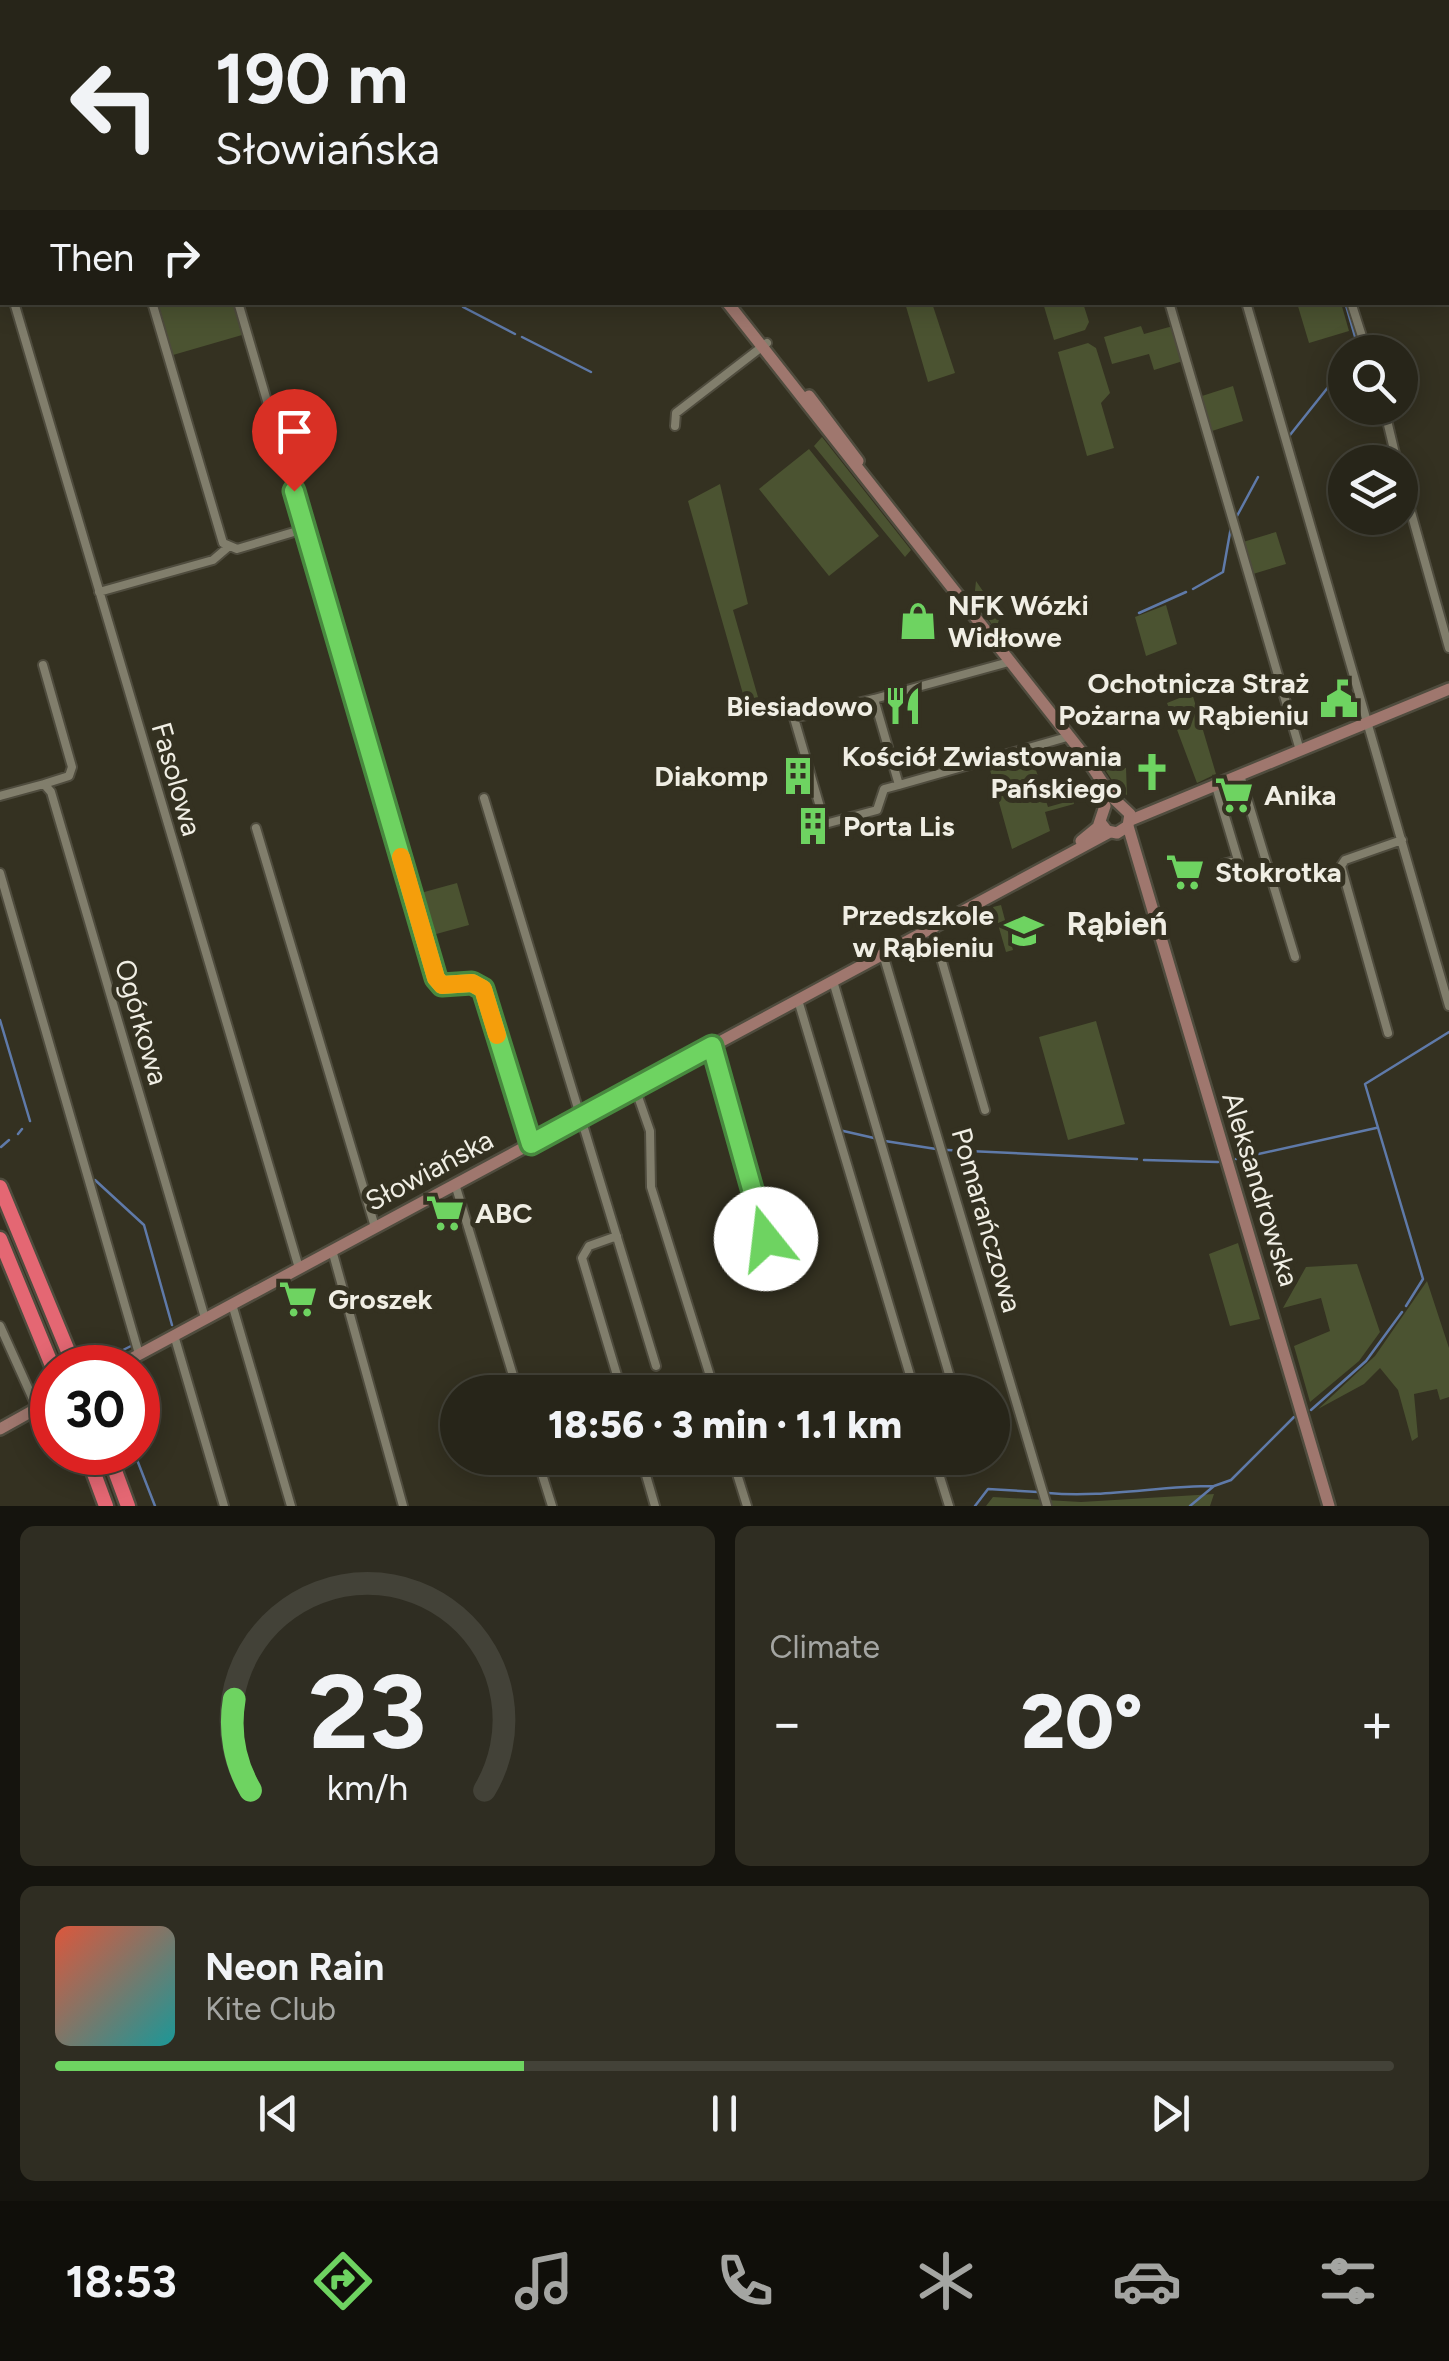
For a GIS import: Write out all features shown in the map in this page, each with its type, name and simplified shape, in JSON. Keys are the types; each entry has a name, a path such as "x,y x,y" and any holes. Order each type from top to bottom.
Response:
{"highway":[{"path":"0,1187 65,1345"},
{"path":"0,1239 44,1345"},
{"path":"95,1475 106,1506"},
{"path":"117,1475 128,1506"}],"street":[{"name":"Fasolowa","path":"15,305 299,1268"},
{"path":"153,305 227,548"},
{"path":"239,305 436,978 442,985 472,983 483,989 531,1144"},
{"path":"730,305 832,432 1122,813 1108,829"},
{"path":"737,305 764,345"},
{"path":"1171,305 1299,748"},
{"path":"1247,305 1370,720 1449,1006"},
{"path":"1353,305 1362,335"},
{"path":"675,426 676,413 764,345"},
{"path":"100,592 213,560 227,548 304,528"},
{"path":"1417,535 1449,648"},
{"path":"1009,662 794,718 825,824 877,810 884,788 1067,737"},
{"path":"0,796 69,776 72,767 44,665"},
{"name":"Słowiańska","path":"156,1345 1032,874 1092,833 1108,829 1122,813 1186,794 1449,689"},
{"path":"874,699 899,785"},
{"path":"1240,772 1294,957"},
{"path":"1215,783 1238,860 1224,864"},
{"name":"Ogórkowa","path":"44,784 51,792 205,1318"},
{"path":"484,798 656,1366"},
{"name":"Aleksandrowska","path":"1122,813 1329,1506"},
{"path":"256,828 375,1227"},
{"name":"Aleksandrowska","path":"1108,829 1143,887"},
{"path":"1388,1033 1340,866 1345,860 1402,840"},
{"path":"0,872 136,1345"},
{"path":"932,927 985,1110"},
{"name":"Pomarańczowa","path":"883,954 1046,1503"},
{"path":"833,981 949,1374"},
{"path":"798,1000 910,1375"},
{"path":"712,1046 766,1239"},
{"path":"635,1088 650,1131 650,1188 710,1375"},
{"path":"456,1184 513,1375"},
{"path":"617,1236 589,1246 582,1258 617,1375"},
{"path":"332,1250 403,1506"},
{"path":"232,1304 291,1506"},
{"path":"0,1326 30,1393"},
{"path":"174,1335 224,1506"},
{"path":"0,1429 30,1413"},
{"path":"542,1475 552,1506"},
{"path":"646,1475 655,1506"},
{"path":"737,1475 747,1506"},
{"path":"939,1475 949,1506"}],"green space":[{"path":"159,305 234,305 242,335 173,355"},
{"path":"906,305 933,305 955,373 928,382"},
{"path":"1044,305 1084,305 1089,322 1085,330 1054,340"},
{"path":"1298,305 1342,305 1349,331 1309,343"},
{"path":"1141,326 1144,334 1173,326 1183,361 1154,370 1149,354 1112,364 1104,337"},
{"path":"1088,343 1096,348 1110,393 1101,403 1114,448 1087,456 1058,352"},
{"path":"1233,386 1243,421 1212,431 1202,396"},
{"path":"822,437 911,550 905,557 814,446"},
{"path":"809,449 879,536 829,576 759,489"},
{"path":"720,484 748,604 733,610 760,704 747,708 688,501"},
{"path":"1276,532 1286,564 1253,574 1243,542"},
{"path":"976,581 1000,616 996,630 974,600"},
{"path":"1166,605 1177,644 1146,656 1135,617"},
{"path":"1192,693 1216,774 1197,783 1167,703"},
{"path":"1103,755 1109,764 1126,768 1127,795 1119,791 1100,762"},
{"path":"1032,758 1048,807 1073,800 1074,804 1045,812 1050,831 1012,849 990,770"},
{"path":"457,883 469,925 429,936 417,894"},
{"path":"1001,905 1013,950 1006,952 993,907"},
{"path":"1096,1021 1125,1124 1068,1140 1039,1037"},
{"path":"1238,1243 1260,1319 1230,1326 1209,1254"},
{"path":"1357,1264 1380,1332 1359,1361 1310,1402 1294,1346 1330,1331 1321,1298 1283,1308 1306,1267"},
{"path":"1427,1281 1449,1348 1449,1397 1440,1400 1437,1389 1414,1394 1418,1437 1412,1441 1398,1390 1380,1368 1364,1384 1318,1409 1375,1356"},
{"path":"1214,1494 1210,1506 986,1506 993,1497 1081,1502"}],"waterway":[{"path":"1346,305 1355,335"},
{"path":"463,307 515,334"},
{"path":"522,337 591,372"},
{"path":"1290,435 1328,387"},
{"path":"1237,516 1258,477"},
{"path":"1193,589 1223,572 1231,527"},
{"path":"1139,613 1186,592"},
{"path":"0,1020 30,1121"},
{"path":"1406,1306 1423,1279 1365,1084 1449,1032"},
{"path":"1236,1159 1376,1128"},
{"path":"18,1134 22,1129"},
{"path":"839,1130 874,1138"},
{"path":"1,1147 9,1140"},
{"path":"885,1141 936,1149"},
{"path":"947,1150 1137,1159"},
{"path":"1144,1160 1218,1162"},
{"path":"95,1180 144,1225 172,1325"},
{"path":"1311,1410 1366,1361 1402,1312"},
{"path":"1190,1506 1214,1486 1231,1480 1294,1417"},
{"path":"143,1475 155,1506"},
{"path":"1048,1493 1214,1486"},
{"path":"975,1506 988,1489 1038,1492"}],"slow traffic":[{"path":"401,857 436,978 442,985 472,983 483,989 497,1035"}],"place":[{"name":"NFK Wózki Widłowe","path":"918,621"},
{"name":"Ochotnicza Straż Pożarna w Rąbieniu","path":"1339,699"},
{"name":"Biesiadowo","path":"903,706"},
{"name":"Kościół Zwiastowania Pańskiego","path":"1152,772"},
{"name":"Diakomp","path":"798,776"},
{"name":"Anika","path":"1234,795"},
{"name":"Porta Lis","path":"813,826"},
{"name":"Stokrotka","path":"1185,872"},
{"name":"Przedszkole w Rąbieniu","path":"1024,931"},
{"name":"ABC","path":"445,1213"},
{"name":"Groszek","path":"298,1299"}],"district":[{"name":"Rąbień","path":"1117,924"}],"route":[{"path":"294,491 436,978 442,985 472,983 483,989 531,1144 712,1046 766,1239"}]}
